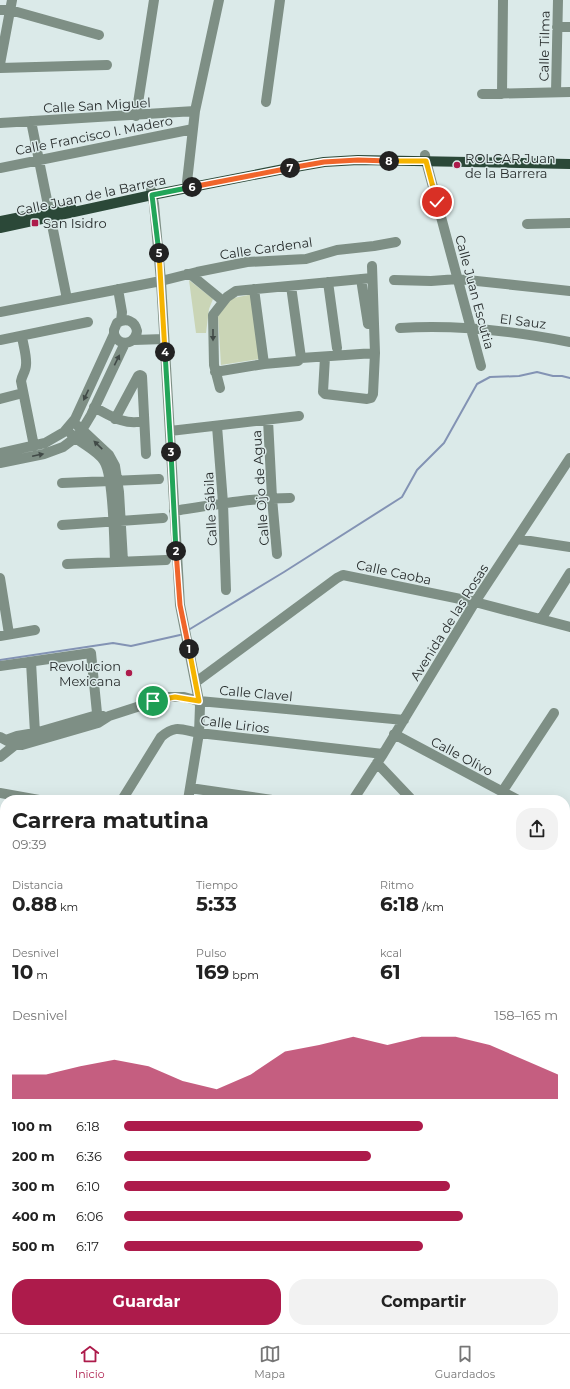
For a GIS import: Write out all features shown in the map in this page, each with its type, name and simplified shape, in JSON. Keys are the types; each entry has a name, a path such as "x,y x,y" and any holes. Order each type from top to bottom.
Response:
{"main road":[{"name":"Calle Juan de la Barrera","path":"0,228 49,215 152,192 326,157 570,157"},
{"name":"Calle Juan de la Barrera","path":"426,158 570,164"},
{"name":"Calle Juan de la Barrera","path":"152,192 187,182 283,166"},
{"name":"Calle Juan de la Barrera","path":"0,221 49,215"}],"street":[{"path":"136,116 154,0"},
{"path":"187,182 195,112 219,0"},
{"path":"266,102 280,0"},
{"path":"502,94 503,0"},
{"name":"Calle Tilma","path":"556,92 558,0"},
{"path":"0,64 7,6 99,35"},
{"path":"557,27 570,26"},
{"path":"0,68 107,65"},
{"path":"482,94 570,92"},
{"name":"Calle San Miguel","path":"0,123 195,112"},
{"path":"31,122 67,299"},
{"name":"Calle Francisco I. Madero","path":"0,168 193,129"},
{"name":"Calle Juan Escutia","path":"426,158 481,366"},
{"path":"152,192 161,281 181,615 200,706 199,733 189,795"},
{"path":"527,224 570,223"},
{"name":"Calle Cardenal","path":"0,312 161,281 247,262 306,259 337,250 396,242"},
{"path":"325,357 323,392 325,394 367,399 371,398 373,394 375,353 372,266"},
{"path":"192,273 190,274 225,299"},
{"path":"220,388 214,365 213,314 225,299 236,291 372,278"},
{"path":"361,279 370,334 374,338"},
{"path":"394,280 432,281 458,279 570,291"},
{"path":"328,282 337,348"},
{"path":"291,286 301,358"},
{"path":"118,289 122,312 121,321"},
{"path":"254,289 264,364"},
{"path":"0,453 34,446 64,432 73,421 114,334 115,326 121,321 130,320 136,327 137,336 130,342 78,434 63,447 44,454 0,463"},
{"path":"0,340 88,322"},
{"name":"El Sauz","path":"400,328 428,326 472,328 540,336 570,342"},
{"path":"114,334 118,340 130,342 164,339"},
{"path":"22,336 27,364 22,376 23,393 34,446"},
{"path":"215,372 264,364 298,361 301,358 375,353"},
{"path":"115,419 138,376 142,376 146,454"},
{"path":"0,399 23,393"},
{"path":"94,407 115,419 136,423 144,421"},
{"path":"170,431 299,416"},
{"name":"Calle Ojo de Agua","path":"268,420 272,498 277,554"},
{"path":"73,421 78,434 104,461 114,481 119,561"},
{"name":"Calle Sábila","path":"217,426 223,503 226,590"},
{"path":"66,429 78,434"},
{"name":"Avenida de las Rosas","path":"356,795 404,720 475,602 570,458"},
{"path":"62,483 159,479"},
{"path":"174,511 223,503 272,498 290,498"},
{"path":"62,525 163,518"},
{"path":"517,539 570,547"},
{"path":"67,564 166,560"},
{"path":"541,619 570,573"},
{"name":"Calle Caoba","path":"196,682 343,575 475,602 570,627"},
{"path":"0,578 4,635 35,630"},
{"path":"0,666 91,653 97,719"},
{"path":"31,662 35,733"},
{"name":"Calle Clavel","path":"10,739 109,716 168,697 184,697 199,701 404,720"},
{"path":"502,792 554,713"},
{"name":"Calle Clavel","path":"10,739 32,742 97,719"},
{"name":"Calle Lirios","path":"125,795 162,737 175,728 199,733 380,758"},
{"name":"Calle Olivo","path":"394,734 508,795"},
{"path":"0,757 10,739"},
{"path":"380,758 408,795"},
{"path":"190,788 238,795"},
{"path":"0,793 11,795"},
{"path":"0,1293 0,1311"}],"green space":[{"path":"189,280 213,299 209,309 206,333 196,333"},
{"path":"253,294 260,359 221,365 218,316 229,299"}],"waterway":[{"path":"190,629 284,572 402,497 417,470 444,443 477,384 490,377 519,376 537,372 570,378"},
{"path":"0,660 113,643 131,646 180,635"}],"place":[{"name":"ROLCAR Juan de la Barrera","path":"457,165"},
{"name":"San Isidro","path":"35,223"},
{"name":"Revolucion Mexicana","path":"129,673"}],"route":[{"path":"153,701 168,697 184,697 199,701 180,605 161,281 152,195 324,162 358,160 426,161 437,202"}]}
